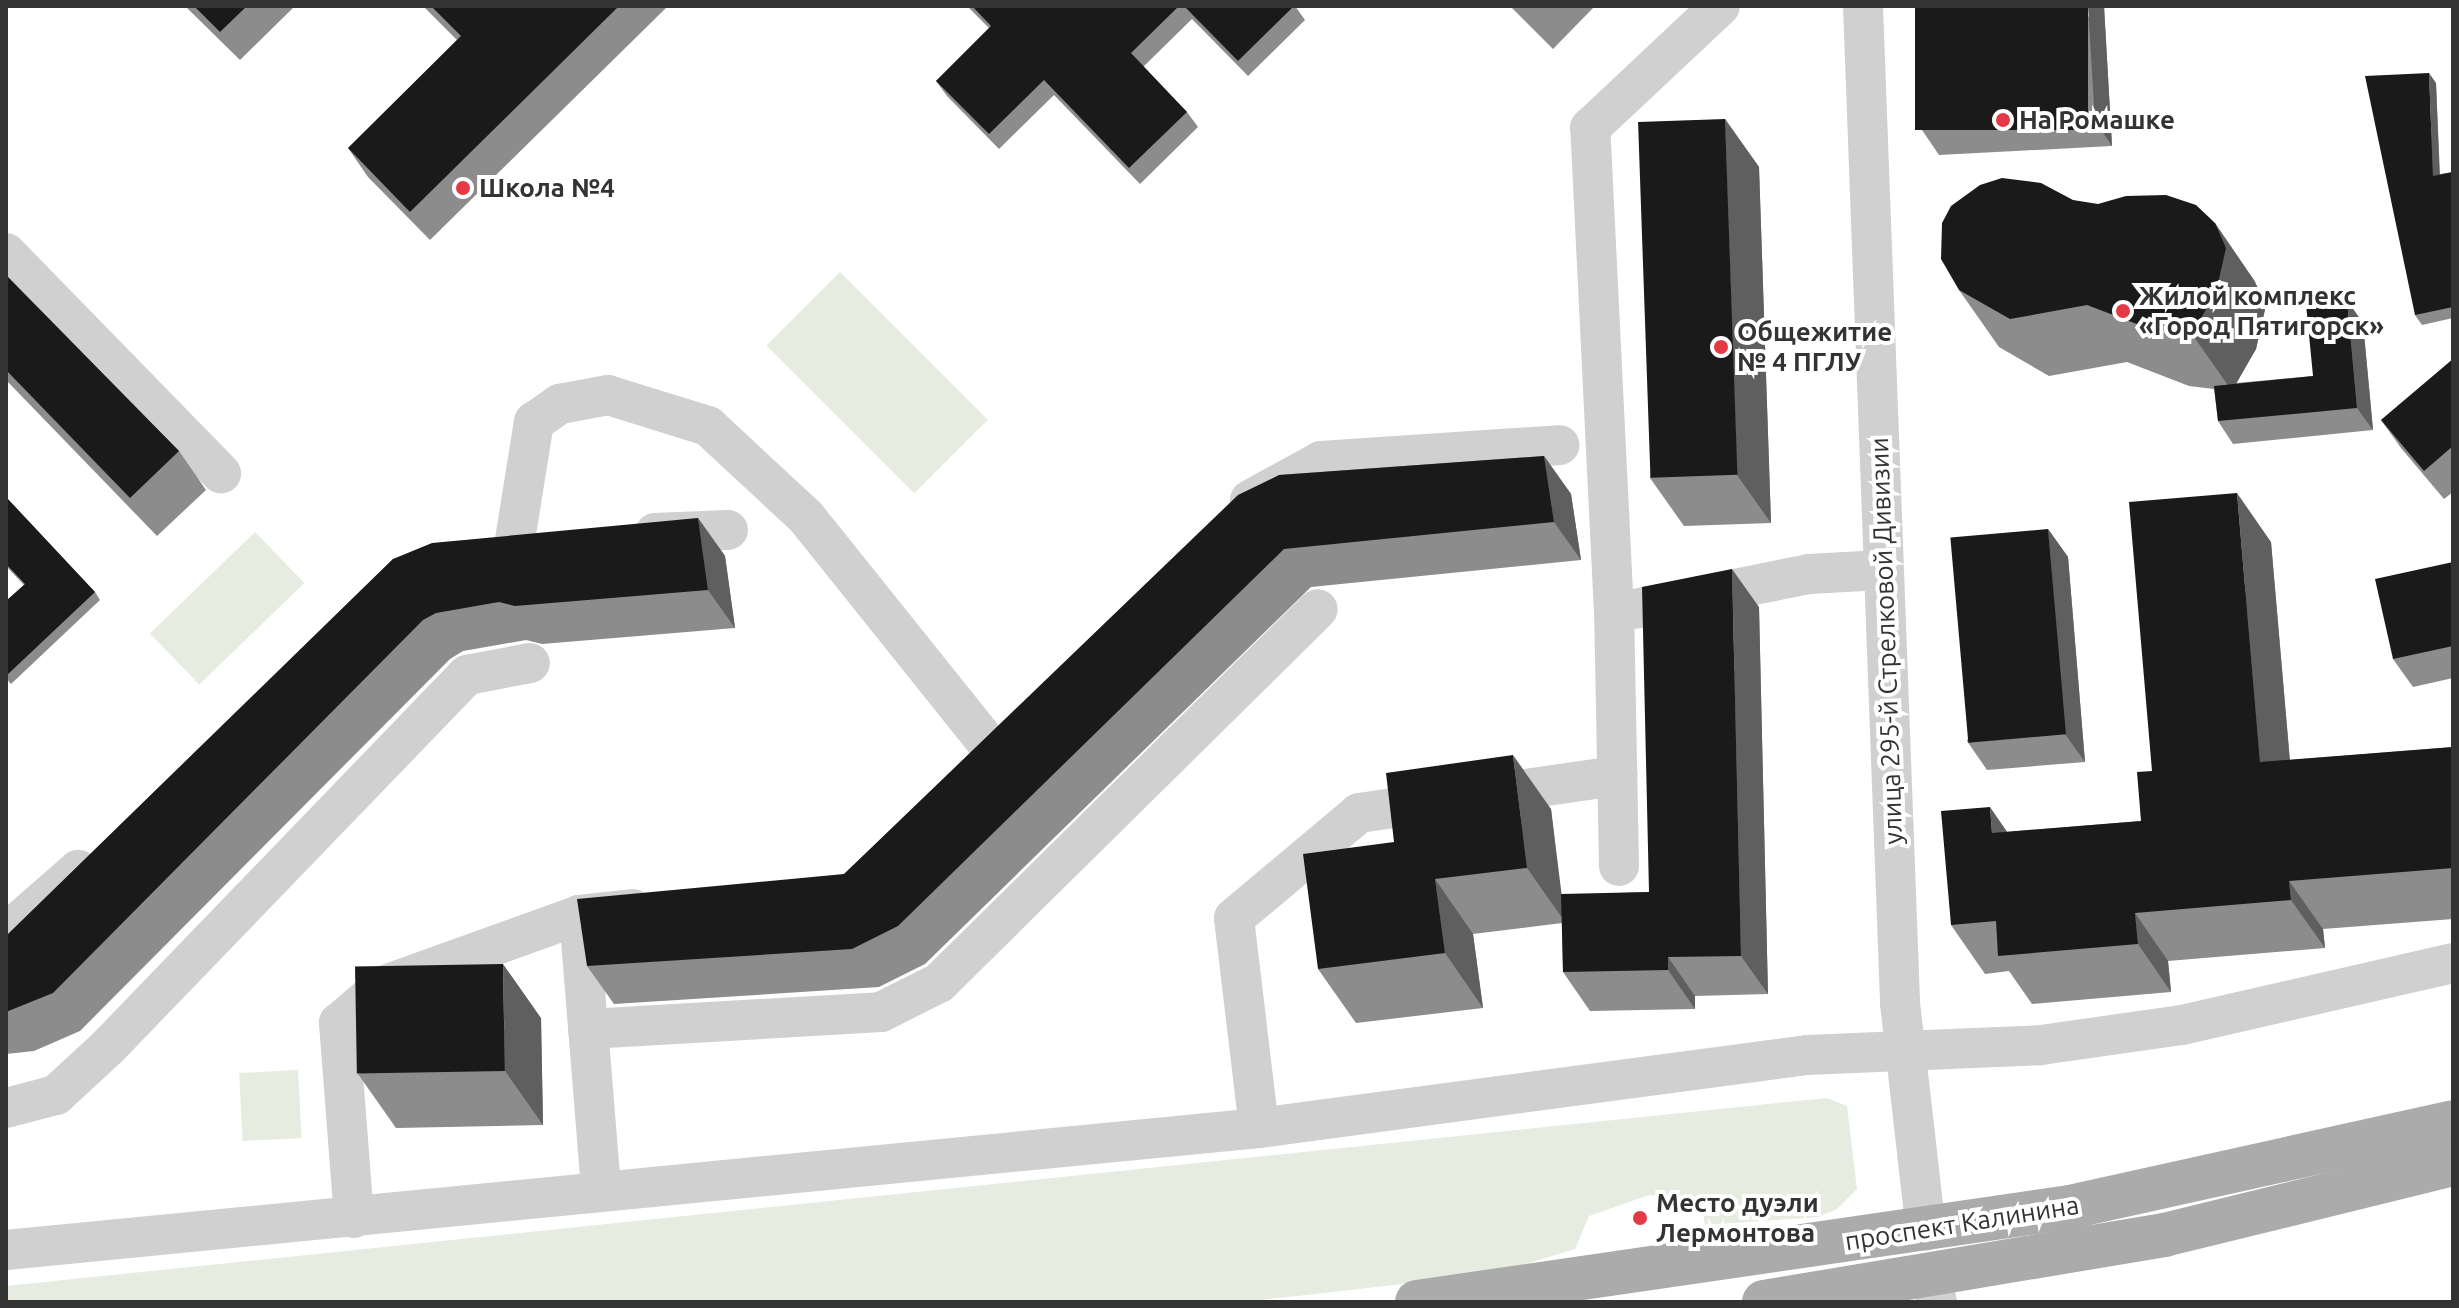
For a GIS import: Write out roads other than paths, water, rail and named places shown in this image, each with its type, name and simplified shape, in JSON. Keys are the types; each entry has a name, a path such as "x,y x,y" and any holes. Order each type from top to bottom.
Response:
{"main road":[{"name":"проспект Калинина","path":"1417,1302 1926,1231 2070,1207 2453,1122"},
{"name":"проспект Калинина","path":"1764,1302 1934,1288 2312,1203 2453,1164"},
{"name":"улица 295-й Стрелковой Дивизии","path":"1926,1231 1934,1288"}],"street":[{"path":"1619,866 1614,613 1590,128 1720,6"},
{"name":"улица 295-й Стрелковой Дивизии","path":"1863,6 1882,570 1904,1050 1926,1231"},
{"path":"6,253 221,473"},
{"path":"561,537 499,541 534,422 560,404 608,395 708,426 806,517 979,758 1022,714"},
{"path":"1210,523 1321,461 1559,445"},
{"path":"622,535 728,530"},
{"path":"1614,613 1809,574 1882,570"},
{"path":"588,1029 881,1012 939,983 1318,609"},
{"path":"6,1108 56,1095 108,1047 467,675 530,663"},
{"path":"1259,1128 1234,918 1359,813 1617,776"},
{"path":"6,933 101,849"},
{"path":"354,1218 339,1023 382,986 579,915 673,904"},
{"path":"579,915 601,1189"},
{"path":"6,1250 354,1218 601,1189 1259,1128 1807,1055 2041,1045 2182,1025 2453,963"}],"place":[{"name":"На Ромашке","path":"2003,120"},
{"name":"Школа №4","path":"463,188"},
{"name":"Жилой комплекс «Город Пятигорск»","path":"2123,311"},
{"name":"Общежитие № 4 ПГЛУ","path":"1721,347"},
{"name":"Место дуэли Лермонтова","path":"1640,1218"}]}
